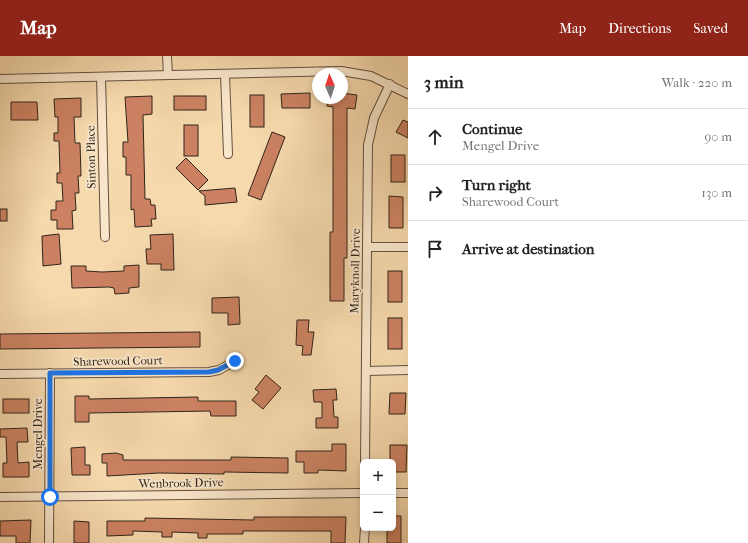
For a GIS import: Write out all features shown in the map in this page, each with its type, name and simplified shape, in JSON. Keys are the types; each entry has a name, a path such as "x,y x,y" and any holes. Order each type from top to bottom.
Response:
{"street":[{"path":"167,56 168,75"},
{"path":"0,79 341,71 371,76 408,94"},
{"path":"225,74 228,154"},
{"name":"Sinton Place","path":"101,77 105,237"},
{"name":"Maryknoll Drive","path":"365,459 368,145 374,118 390,84"},
{"path":"367,248 408,247"},
{"name":"Sharewood Court","path":"0,374 209,372 218,370 235,361"},
{"path":"366,370 408,370"},
{"name":"Mengel Drive","path":"49,543 50,373"},
{"path":"396,493 408,493"},
{"name":"Wenbrook Drive","path":"0,497 360,494"},
{"path":"364,531 364,543"}],"building":[{"path":"310,93 310,108 282,108 281,94"},
{"path":"348,94 357,95 355,109 347,108 347,258 344,258 344,301 330,301 330,232 333,232 333,107 327,106 327,104 348,104"},
{"path":"250,95 264,95 264,127 250,127"},
{"path":"152,96 152,114 143,115 145,199 150,199 151,205 155,205 156,219 151,219 152,226 135,227 134,209 131,210 131,175 126,175 126,157 123,157 123,142 128,142 125,97"},
{"path":"174,96 206,96 206,110 174,110"},
{"path":"81,98 81,117 74,117 75,143 80,143 81,176 78,176 79,193 75,193 76,210 72,211 73,229 57,229 57,220 51,220 51,210 56,210 56,201 63,201 62,183 57,183 57,173 60,173 59,141 54,141 54,133 58,133 58,117 55,117 54,99"},
{"path":"11,102 37,102 38,120 11,120"},
{"path":"403,120 408,122 408,138 396,132"},
{"path":"184,125 198,125 198,156 184,156"},
{"path":"272,132 285,137 261,200 248,195"},
{"path":"391,155 405,155 405,182 391,182"},
{"path":"186,158 208,180 198,190 176,168"},
{"path":"235,188 237,202 205,205 205,196 199,191"},
{"path":"389,196 403,197 403,228 389,228"},
{"path":"0,209 7,209 7,221 0,221"},
{"path":"59,234 61,264 43,266 42,236"},
{"path":"173,234 174,270 161,270 161,264 147,264 146,249 151,249 150,235"},
{"path":"139,265 139,287 129,288 129,293 115,294 114,288 109,287 72,288 71,266 86,266 86,271 102,272 124,271 124,266"},
{"path":"388,271 402,271 402,302 388,302"},
{"path":"239,297 240,324 228,325 228,313 212,313 212,298"},
{"path":"388,318 402,318 402,349 388,349"},
{"path":"297,320 309,320 308,332 314,332 311,355 302,355 303,346 296,345"},
{"path":"200,332 200,347 0,349 0,334"},
{"path":"266,375 281,388 263,409 252,400 259,392 255,389"},
{"path":"336,389 337,400 333,400 334,417 338,417 338,428 316,428 316,418 322,418 322,402 314,402 313,390"},
{"path":"390,393 406,393 405,414 389,414"},
{"path":"75,396 89,396 89,399 198,397 198,401 236,401 236,416 211,416 210,411 89,413 89,422 75,422"},
{"path":"3,399 29,399 29,413 3,413"},
{"path":"27,428 28,442 17,442 18,463 29,462 29,477 3,477 3,463 7,463 6,437 0,437 0,429"},
{"path":"332,444 346,444 346,471 318,470 318,473 304,473 304,462 296,462 296,451 332,451"},
{"path":"390,445 407,445 406,472 396,472 396,459 390,459"},
{"path":"85,447 85,465 90,465 90,475 72,475 71,448"},
{"path":"116,453 123,455 123,460 231,460 231,457 288,458 288,473 159,473 107,476 107,463 102,463 102,454"},
{"path":"396,516 401,516 401,543 387,543 387,531 396,531"},
{"path":"254,517 346,517 345,543 331,543 331,531 243,531 243,534 207,534 207,538 198,538 198,533 172,532 172,537 162,537 162,532 133,531 133,535 107,536 107,521 145,521 145,518 254,520"},
{"path":"31,520 30,543 16,543 16,536 0,536 0,521"},
{"path":"74,521 89,522 89,543 74,543"}],"route":[{"path":"50,497 50,373 209,372 218,370 235,361"}]}
